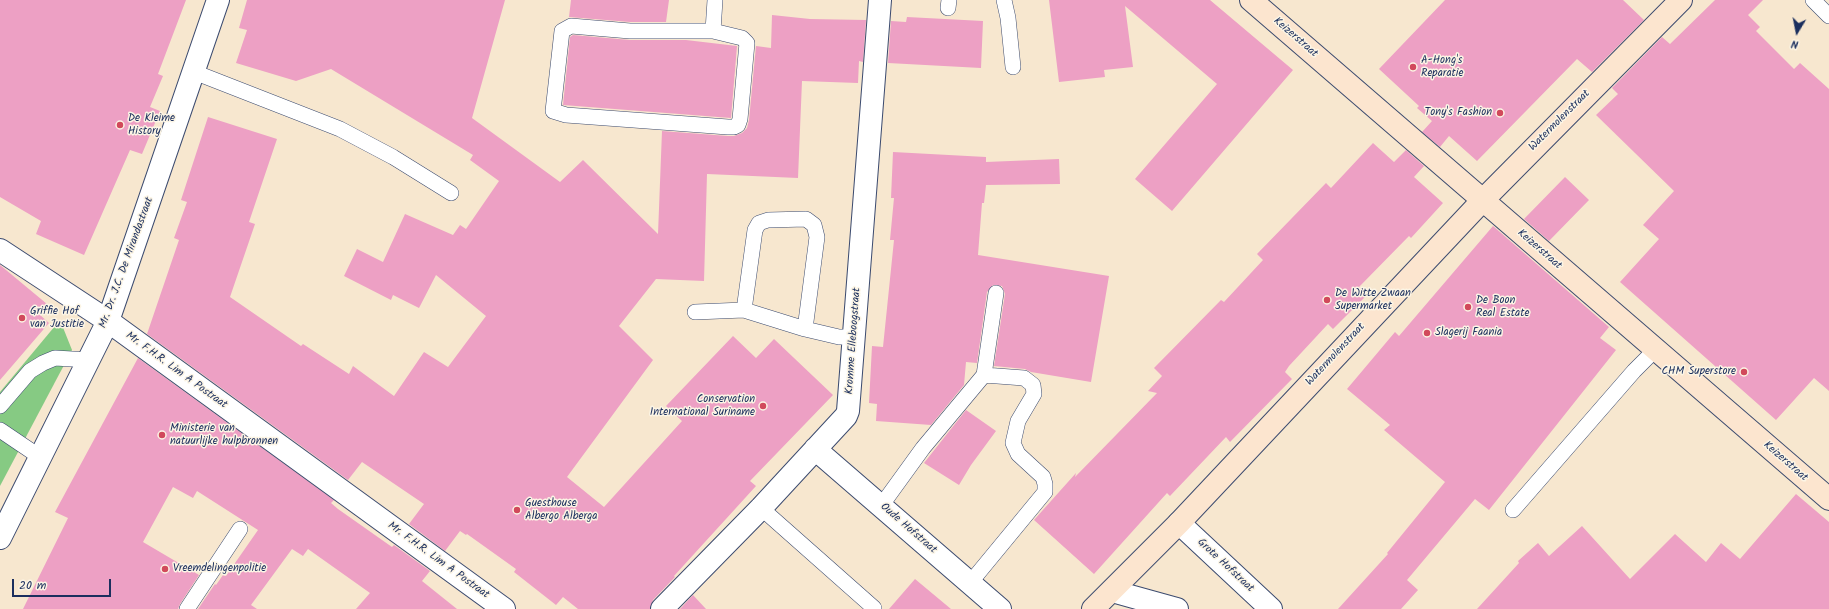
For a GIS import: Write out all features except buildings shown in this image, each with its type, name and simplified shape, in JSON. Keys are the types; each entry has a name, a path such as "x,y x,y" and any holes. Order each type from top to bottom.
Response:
{"main road":[{"name":"Keizerstraat","path":"1251,0 1829,499"},
{"name":"Watermolenstraat","path":"1093,609 1178,523 1482,201 1674,3"}],"street":[{"name":"Mr. Dr. J.C. De Mirandastraat","path":"0,538 108,321 218,0"},
{"name":"Kromme Elleboogstraat","path":"662,609 761,508 846,416 848,411 880,0"},
{"name":"Mr. F.H.R. Lim A Postraat","path":"0,250 108,321 497,607"},
{"name":"Oude Hofstraat","path":"815,449 1000,609"},
{"name":"Grote Hofstraat","path":"1178,523 1271,609"},
{"path":"1112,591 1177,609"}],"lane":[{"path":"713,31 715,0"},
{"path":"1004,0 1008,18 1013,67"},
{"path":"1813,0 1829,16"},
{"path":"567,27 630,31 713,31 742,38 747,43 740,119 734,127 566,115 553,111 562,31 567,27"},
{"path":"194,72 340,129 393,157 451,193"},
{"path":"744,310 755,230 759,223 768,220 806,219 814,225 817,237 805,329"},
{"path":"881,506 924,448 984,375 996,293"},
{"path":"695,312 744,310 805,329 839,337 854,338"},
{"path":"1513,510 1634,371 1655,350"},
{"path":"0,406 30,371 43,363 55,358 89,360"},
{"path":"970,583 1045,492 1046,484 1043,477 1018,454 1013,443 1018,421 1034,394 1033,385 1024,378 984,375"},
{"path":"0,430 40,458"},
{"path":"761,508 874,608"},
{"path":"187,609 240,529"}],"green space":[{"path":"60,320 72,350 0,486 0,392"}],"place":[{"name":"A-Hong's Reparatie","path":"1413,67"},
{"name":"Tony's Fashion","path":"1500,113"},
{"name":"De Kleime History","path":"120,125"},
{"name":"De Witte Zwaan Supermarket","path":"1327,300"},
{"name":"De Boon Real Estate","path":"1468,307"},
{"name":"Griffie Hof van Justitie","path":"22,318"},
{"name":"Slagerij Faania","path":"1427,333"},
{"name":"CHM Superstore","path":"1744,372"},
{"name":"Conservation International Suriname","path":"763,406"},
{"name":"Ministerie van natuurlijke hulpbronnen","path":"162,435"},
{"name":"Guesthouse Albergo Alberga","path":"517,510"},
{"name":"Vreemdelingenpolitie","path":"165,569"}]}
